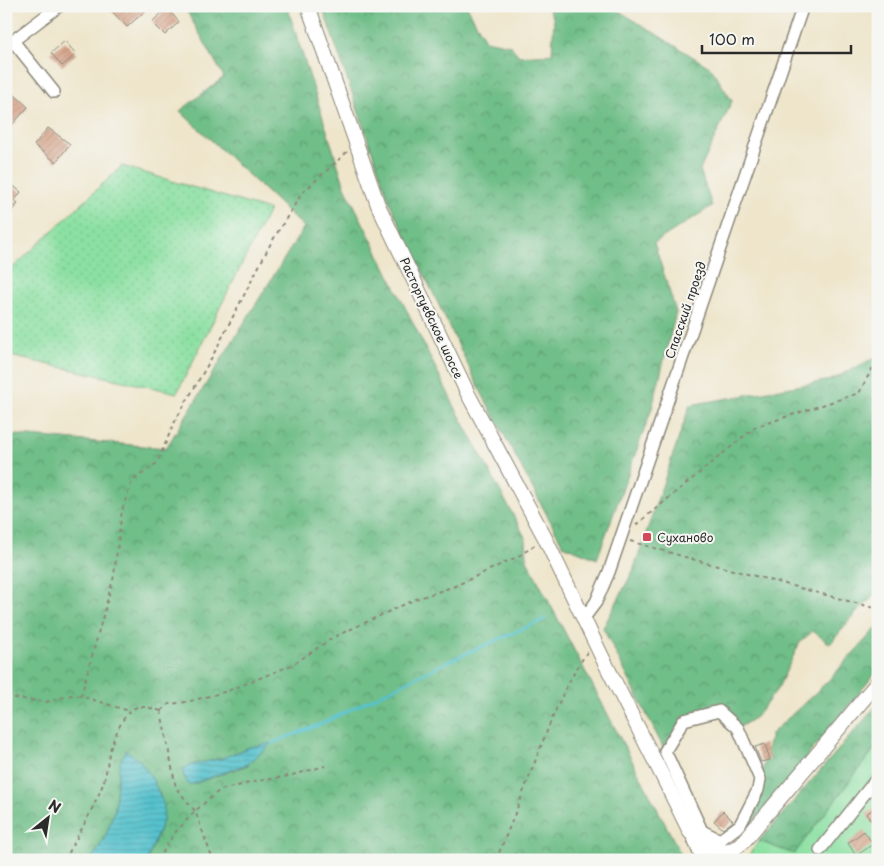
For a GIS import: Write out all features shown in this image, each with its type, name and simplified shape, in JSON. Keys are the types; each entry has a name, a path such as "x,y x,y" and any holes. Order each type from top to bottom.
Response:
{"main road":[{"name":"Расторгуевское шоссе","path":"308,6 378,205 468,394 545,538 690,832"},
{"path":"690,832 701,843 712,850 723,852 734,849 744,841 878,682"}],"street":[{"path":"54,92 10,44 59,6"},
{"name":"Спасский проезд","path":"584,618 596,602 610,572 620,538 803,6"},
{"path":"719,710 738,728 760,779 758,790 740,825 720,840 702,831 665,751 684,720 719,710"},
{"path":"820,850 878,777"},
{"path":"690,832 702,860"}],"path":[{"path":"81,696 114,576 122,510 132,481 157,463 175,421 211,359 271,243 302,193 356,143"},
{"path":"636,526 755,427 859,393 878,358"},
{"path":"161,711 169,704 187,702 228,692 292,665 334,637 416,599 456,586 517,557 545,538"},
{"path":"620,538 878,609"},
{"path":"496,860 514,819 554,714 580,662 595,641"},
{"path":"6,697 46,702 72,695 81,696 129,711"},
{"path":"64,860 104,782 110,749 120,725 129,711 148,706 161,711"},
{"path":"161,711 176,788 195,811 212,860"},
{"path":"158,860 172,835 195,811 220,790 258,780 289,776 325,766"}],"green space":[{"path":"184,6 287,6 345,187 455,407 526,539 527,560 684,860 147,860 163,821 117,783 115,809 105,838 91,860 6,860 6,434 166,448 304,227 180,111 224,77","holes":["250,747 248,765 190,785 182,769 191,765 223,758"]},
{"path":"322,6 467,6 485,40 510,45 519,56 552,54 554,19 547,6 609,6 711,68 732,101 700,170 712,206 654,243 676,312 652,408 597,559 563,545 479,388 391,206"},
{"path":"122,166 269,210 177,393 6,355 6,274"},
{"path":"878,356 878,592 853,616 830,644 813,631 800,642 778,688 756,717 738,728 719,711 684,720 665,751 603,628 633,571 690,405 831,380"},
{"path":"878,626 878,670 742,835 740,825 758,790 771,734 828,681"},
{"path":"878,704 878,744 794,854 759,841"},
{"path":"878,744 878,860 745,860 759,841 794,854"}],"water":[{"path":"272,743 248,764 189,785 184,776 182,769 191,765 223,758 250,747"},
{"path":"126,750 140,761 153,780 164,805 163,821 147,860 91,860 105,838 115,809 120,762"}],"building":[{"path":"107,6 140,6 145,11 127,27"},
{"path":"167,8 179,22 165,35 152,22"},
{"path":"65,41 76,54 62,66 51,53"},
{"path":"6,87 28,107 6,132"},
{"path":"48,128 70,144 56,162 34,145"},
{"path":"6,180 21,192 15,200 18,204 6,217"},
{"path":"765,744 770,760 761,762 755,747"},
{"path":"878,806 878,830 866,814"},
{"path":"723,811 733,821 723,829 714,821"},
{"path":"864,831 873,844 856,856 848,843"}],"waterway":[{"path":"272,743 319,725 447,662 545,619"}],"place":[{"name":"Суханово","path":"647,537"}]}
